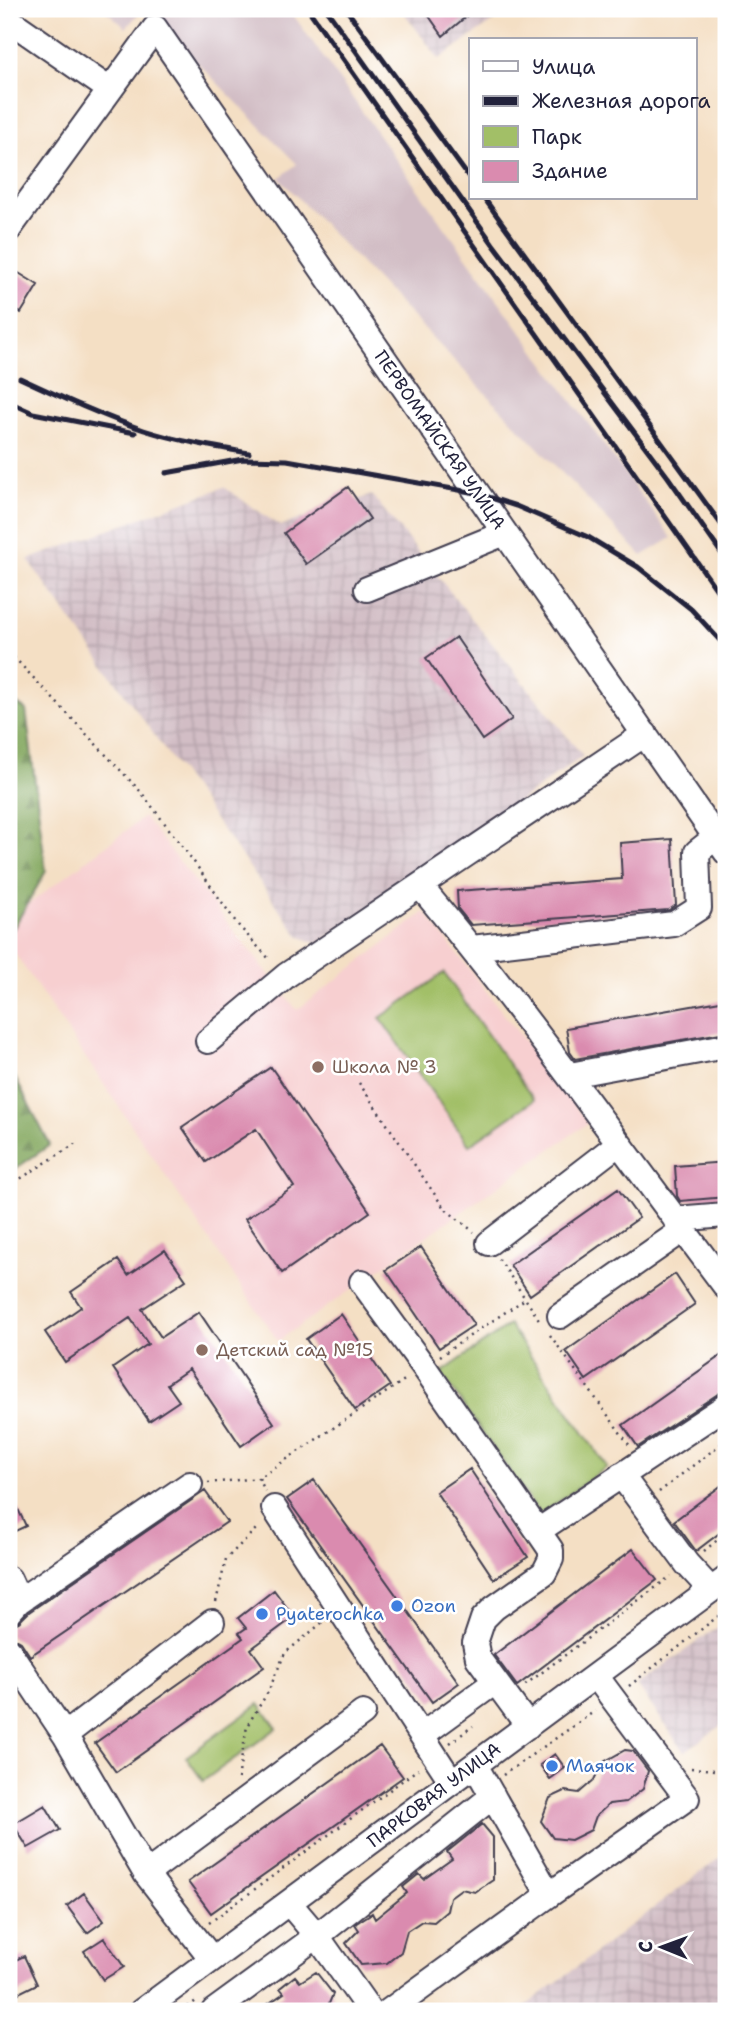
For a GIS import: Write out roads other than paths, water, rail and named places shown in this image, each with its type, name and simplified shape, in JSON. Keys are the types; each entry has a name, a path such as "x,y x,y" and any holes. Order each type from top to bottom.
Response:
{"street":[{"path":"9,20 110,90 9,229"},
{"name":"ПЕРВОМАЙСКАЯ УЛИЦА","path":"110,90 155,28 721,845"},
{"path":"367,589 505,533"},
{"path":"208,1041 287,975 645,734"},
{"path":"471,948 674,924 699,908 697,852 721,845"},
{"path":"420,886 570,1075 618,1144 726,1287"},
{"path":"570,1075 726,1045"},
{"path":"489,1243 618,1144"},
{"path":"551,1325 679,1225 726,1215"},
{"path":"362,1282 551,1550 549,1567 483,1619 475,1643 478,1658 528,1726"},
{"path":"538,1531 726,1406"},
{"path":"632,1469 642,1504 687,1564 719,1584"},
{"path":"12,1597 190,1485"},
{"path":"274,1508 452,1782"},
{"name":"ПАРКОВАЯ УЛИЦА","path":"142,2011 719,1584"},
{"path":"65,1735 212,1622"},
{"path":"9,1651 65,1735 146,1874 212,1959"},
{"path":"389,2011 687,1798 596,1676"},
{"path":"422,1735 501,1690"},
{"path":"146,1874 363,1713"},
{"path":"475,1765 550,1895"},
{"path":"214,2011 317,1936 493,1796"},
{"path":"289,1903 317,1936 370,2011"}],"railway":[{"path":"308,9 726,603"},
{"path":"326,9 493,244 668,477 726,560"},
{"path":"346,9 469,177"},
{"path":"485,200 726,531"},
{"path":"20,378 144,430 183,441 249,453"},
{"path":"9,402 33,413 135,433"},
{"path":"166,473 243,459 287,460 476,493 516,506 588,537 638,567 691,609 726,647"}],"place":[{"name":"Школа № 3","path":"318,1067"},
{"name":"Детский сад №15","path":"202,1350"},
{"name":"Ozon","path":"397,1606"},
{"name":"Pyaterochka","path":"262,1614"},
{"name":"Маячок","path":"552,1766"}]}
